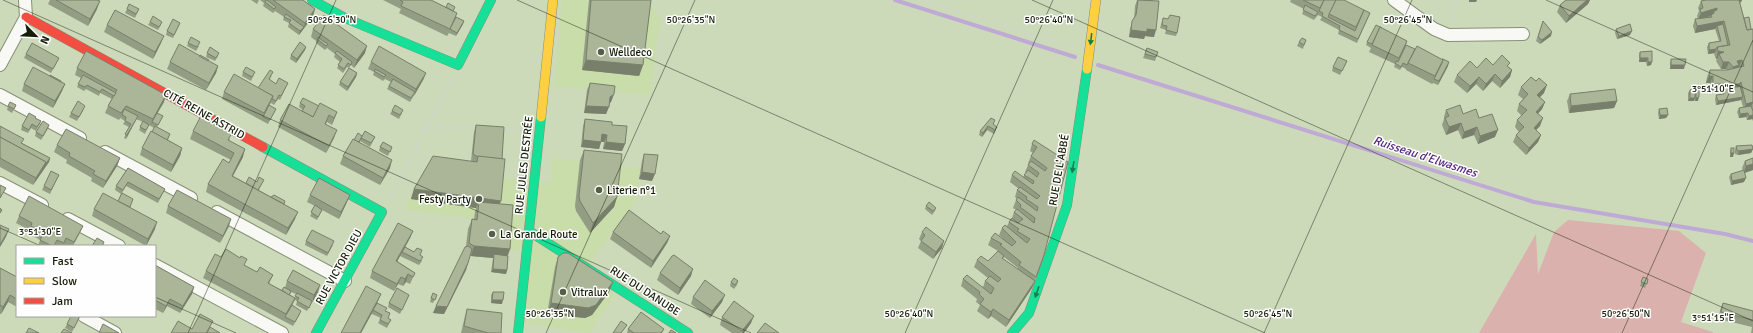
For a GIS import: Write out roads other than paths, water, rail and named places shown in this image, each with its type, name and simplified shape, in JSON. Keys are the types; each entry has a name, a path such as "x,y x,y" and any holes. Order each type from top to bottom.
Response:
{"street":[{"path":"0,65 26,17 26,0"},
{"path":"312,0 345,18 458,65 491,0"},
{"name":"RUE JULES DESTRÉE","path":"518,333 551,0"},
{"name":"RUE DE L'ABBÉ","path":"1012,333 1029,313 1067,205 1096,0"},
{"path":"1394,0 1434,29 1448,35 1523,34"},
{"name":"CITÉ REINE ASTRID","path":"26,17 382,212"},
{"path":"0,95 345,281"},
{"path":"0,183 117,245"},
{"name":"RUE VICTOR DIEU","path":"316,333 382,212"},
{"name":"RUE DU DANUBE","path":"529,231 688,333"},
{"path":"156,266 282,333"},
{"path":"86,317 115,333"}],"waterway":[{"name":"Ruisseau d'Elwasmes","path":"895,0 1075,57"},
{"name":"Ruisseau d'Elwasmes","path":"1098,65 1534,202 1725,234 1753,241"}],"place":[{"name":"Welldeco","path":"601,52"},
{"name":"Literie n°1","path":"599,190"},
{"name":"Festy Party","path":"479,199"},
{"name":"La Grande Route","path":"492,234"},
{"name":"Vitralux","path":"563,292"}]}
